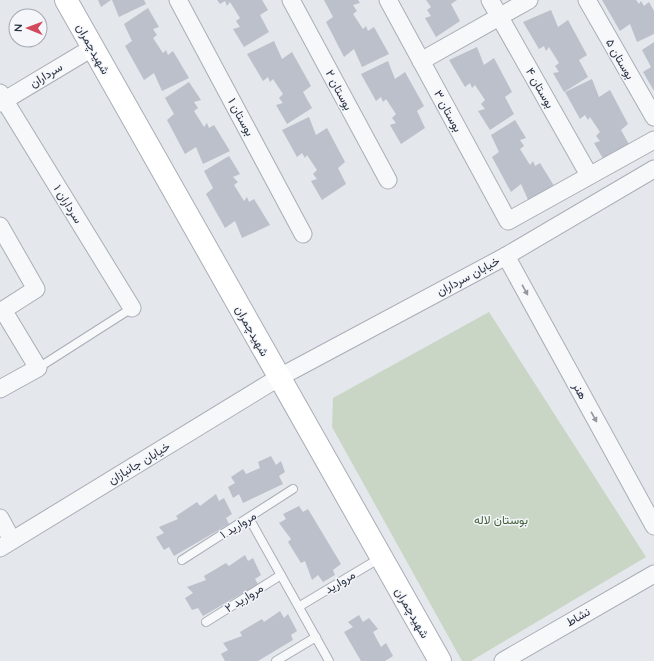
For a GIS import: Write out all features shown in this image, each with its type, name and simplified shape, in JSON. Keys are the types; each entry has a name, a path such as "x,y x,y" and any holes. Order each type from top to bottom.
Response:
{"street":[{"name":"شهیدچمران","path":"66,0 278,378 440,661"},
{"name":"بوستان ۱","path":"178,0 303,234"},
{"name":"بوستان ۲","path":"291,0 388,180"},
{"name":"بوستان ۳","path":"388,0 508,222 590,175"},
{"name":"بوستان ۴","path":"490,0 590,175"},
{"path":"421,61 529,0"},
{"name":"بوستان ۵","path":"587,0 654,117"},
{"name":"سرداران","path":"1,99 92,48"},
{"name":"سرداران ۱","path":"1,99 132,308"},
{"path":"590,175 654,140"},
{"name":"خیابان سرداران","path":"278,378 506,256 653,171"},
{"path":"0,226 36,289 2,311 38,368 0,389"},
{"name":"هنر","path":"506,256 654,526"},
{"name":"خیابان جانبازان","path":"6,544 278,378"},
{"path":"0,518 6,544"},
{"name":"نشاط","path":"503,661 654,574"}],"lane":[{"path":"38,368 132,308"},
{"name":"مروارید ۱","path":"182,560 294,489"},
{"path":"249,518 300,606 329,661"},
{"name":"مروارید","path":"300,606 381,558"},
{"name":"مروارید ۲","path":"206,622 281,575"},
{"path":"276,661 316,637"}],"green space":[{"name":"بوستان لاله","path":"489,312 646,557 471,661 462,661 332,427 333,398"}],"building":[{"path":"98,0 111,0 101,7"},
{"path":"112,0 144,0 146,4 119,17"},
{"path":"217,0 262,0 268,10 260,15 269,32 244,47 233,29 240,27 236,21 240,18 230,2 227,6 225,1 220,4"},
{"path":"324,0 358,0 360,3 353,5 357,11 353,14 363,29 366,26 368,31 374,27 389,54 362,67 354,49 344,57 326,22 333,17"},
{"path":"426,0 457,0 451,4 460,21 436,37 425,18 431,16 427,10 431,7"},
{"path":"602,0 636,0 639,4 641,1 644,6 649,2 654,11 654,34 637,42 630,24 620,31"},
{"path":"148,8 159,27 153,29 157,35 153,38 163,53 166,50 168,55 173,51 189,78 162,91 154,73 144,80 125,46 132,41 124,24"},
{"path":"551,10 558,27 568,20 587,55 579,60 588,77 564,92 553,73 559,72 555,66 559,63 549,47 546,51 544,46 539,49 523,22"},
{"path":"274,41 282,59 292,52 311,86 303,92 312,108 287,124 276,105 283,103 279,98 283,94 273,79 270,82 268,77 263,81 247,54"},
{"path":"654,42 654,91 643,72 651,67 642,50"},
{"path":"477,47 484,65 494,58 512,92 505,97 514,114 490,130 478,111 485,109 481,104 485,100 475,85 472,88 470,83 465,87 449,60"},
{"path":"388,61 395,79 405,72 424,106 417,111 425,128 401,144 390,125 396,123 392,118 396,114 386,99 383,102 381,97 376,101 361,74"},
{"path":"592,79 599,97 610,90 628,124 621,130 630,146 605,162 594,143 600,141 596,136 600,132 590,117 588,120 585,115 580,119 565,92"},
{"path":"189,82 201,100 194,102 198,108 194,111 204,127 207,123 209,128 214,125 230,151 203,164 196,147 185,154 167,120 174,114 165,98"},
{"path":"309,117 316,135 327,128 345,162 338,168 346,184 322,200 311,181 317,179 313,174 317,170 307,155 305,158 302,153 297,157 282,130"},
{"path":"515,120 526,138 520,140 524,146 520,149 530,165 533,161 535,166 540,163 556,189 529,202 521,184 511,192 492,157 499,152 491,135"},
{"path":"229,156 240,174 233,177 238,182 234,185 244,201 247,197 249,202 254,199 270,225 242,238 235,221 225,228 206,194 213,188 204,171"},
{"path":"271,456 276,465 281,461 285,472 279,476 283,484 243,503 239,494 233,498 228,487 235,483 231,477 243,469 246,474 260,468 258,462"},
{"path":"216,494 219,501 224,498 232,514 226,518 229,524 174,556 169,547 164,550 156,537 164,533 159,527 178,519 176,516 197,502 200,506"},
{"path":"299,506 303,512 308,509 341,564 333,570 335,575 323,582 318,575 312,580 305,561 301,563 288,542 291,539 279,523 286,519 283,514"},
{"path":"245,555 248,561 253,558 261,575 255,579 258,584 203,616 198,608 192,610 185,598 193,593 187,587 206,580 204,576 226,563 229,566"},
{"path":"280,611 284,618 288,614 297,631 291,635 293,640 258,661 225,661 221,654 228,650 223,643 242,636 240,632 262,619 264,622"},
{"path":"359,615 363,622 369,618 378,629 373,632 381,647 386,643 393,656 385,661 361,661 344,632 353,627 348,622"}]}
